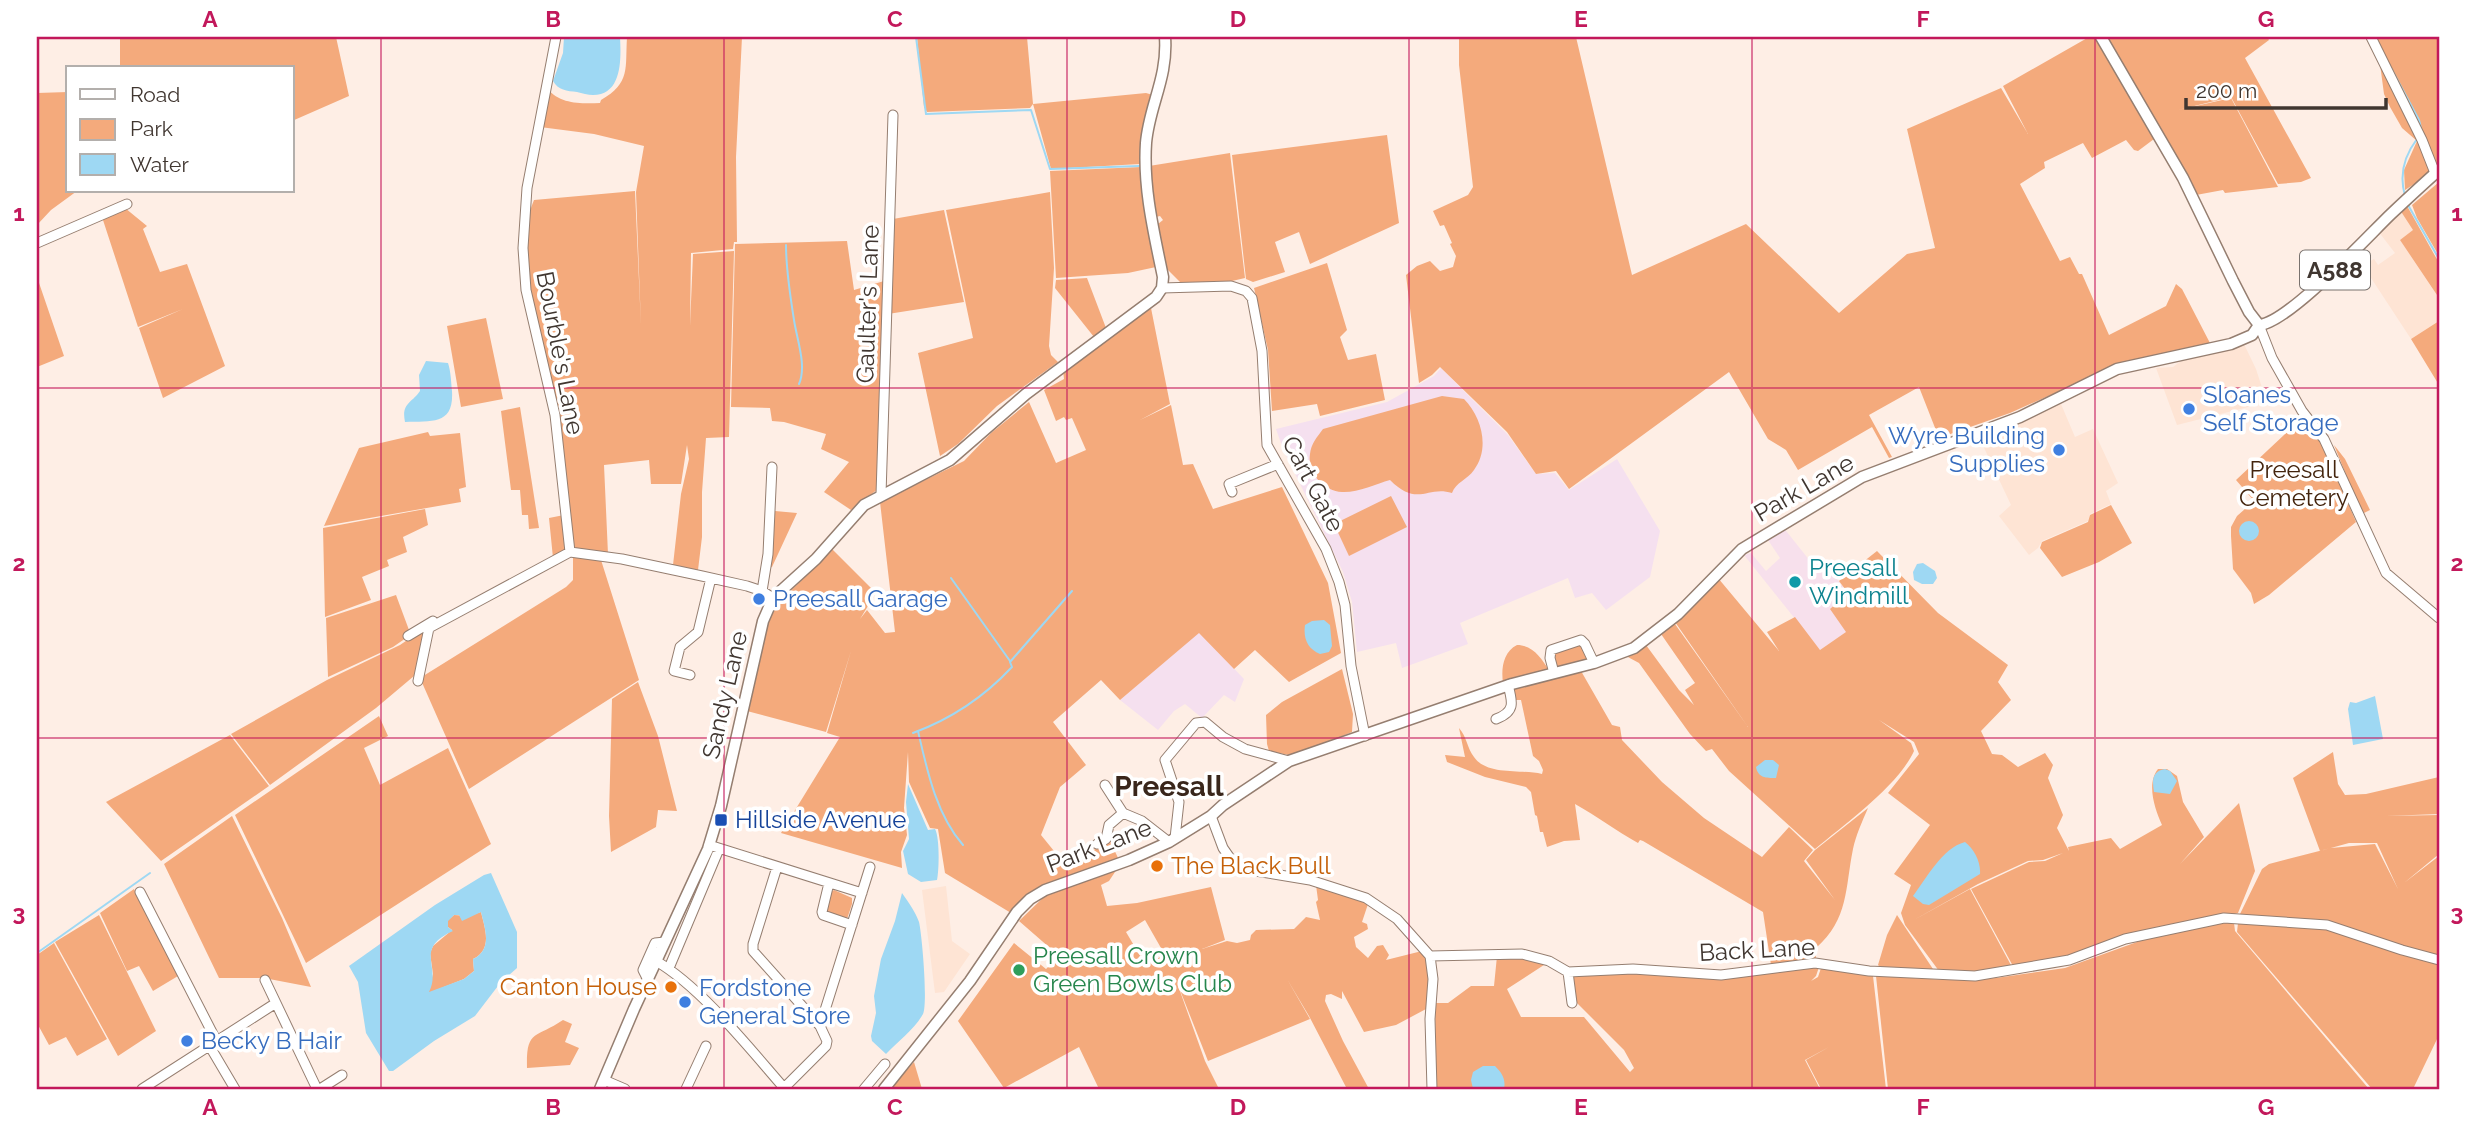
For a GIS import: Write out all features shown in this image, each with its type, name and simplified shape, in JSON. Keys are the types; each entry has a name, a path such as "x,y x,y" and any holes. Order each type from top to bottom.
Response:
{"main road":[{"path":"1162,288 1163,277 1147,194 1146,140 1164,67 1165,37"},
{"path":"2101,37 2183,178 2228,273 2259,325"},
{"name":"A588","path":"2259,325 2269,323 2338,268 2437,172"},
{"name":"Sandy Lane","path":"602,1085 656,961 714,847 763,621 773,598 816,559 864,505 950,460 1015,403 1156,297 1162,288"},
{"name":"Park Lane","path":"884,1089 970,981 1017,912 1030,899 1045,890 1129,860 1172,840 1196,819 1211,817 1223,805 1289,761 1508,685 1594,663 1634,648 1678,614 1742,549 1861,477 2020,417 2117,369 2231,344 2252,335 2259,325"}],"street":[{"name":"Bourble's Lane","path":"556,37 527,188 523,248 526,290 555,415 570,552"},
{"path":"2371,37 2437,172"},
{"name":"Gaulter's Lane","path":"881,495 893,115"},
{"path":"37,243 127,204"},
{"name":"Cart Gate","path":"1162,288 1231,286 1246,290 1252,298 1262,351 1267,445 1326,549 1339,582 1345,605 1351,666 1365,736"},
{"path":"2259,325 2272,358 2296,400 2324,439 2386,573 2439,618"},
{"path":"1232,492 1229,484 1278,464"},
{"path":"762,591 769,543 772,467"},
{"path":"418,681 429,628 570,552 711,578 762,591 773,598"},
{"path":"691,676 674,671 680,647 698,632 711,578"},
{"path":"408,636 468,601 497,590"},
{"path":"1554,673 1551,650 1581,640 1586,644 1594,663"},
{"path":"1496,719 1509,719 1512,703 1508,685"},
{"path":"1105,785 1123,813 1142,821 1172,840 1180,802 1166,763 1167,756 1196,723 1205,722 1245,750 1289,761"},
{"path":"1097,844 1106,839 1109,825 1123,813"},
{"path":"1211,817 1223,848 1237,869 1310,880 1366,898 1397,919 1430,956 1433,979 1430,1019 1433,1089"},
{"path":"714,847 862,893"},
{"name":"Sandy Lane","path":"669,968 714,847"},
{"path":"656,961 669,968 725,1021 784,1089 826,1046 827,1041 820,1026 753,951 777,867"},
{"path":"820,1026 870,867"},
{"path":"830,883 823,915 852,925"},
{"path":"140,892 234,1089"},
{"name":"Back Lane","path":"1430,956 1522,954 1549,961 1568,972 1633,969 1721,975 1815,963 1869,971 1975,976 2070,960 2125,939 2224,918 2327,925 2439,960"},
{"path":"648,978 643,970 655,943 665,943"},
{"path":"1568,972 1572,1003"},
{"path":"265,980 318,1089 342,1076"},
{"path":"142,1089 276,1003"},
{"path":"686,1089 706,1046"},
{"path":"864,1089 885,1064"},
{"path":"602,1085 625,1089"}],"shaded area":[{"path":"2400,210 2414,230 2400,240 2439,298 2439,321 2411,339 2356,255 2359,253 2367,263 2374,259 2378,265 2395,253 2378,231"},
{"path":"2243,342 2256,369 2266,400 2177,425 2156,368 2173,367 2182,360"},
{"path":"1441,368 1508,435 1536,474 1555,473 1569,490 1617,459 1660,531 1650,577 1606,610 1592,593 1575,598 1568,578 1460,623 1468,644 1402,668 1396,643 1357,652 1352,602 1343,572 1283,449 1276,429 1387,402 1434,376"},
{"path":"2061,404 2075,437 2093,429 2118,483 2106,491 2111,504 2090,514 2088,521 2042,541 2029,555 1999,516 2011,505 1978,435"},
{"path":"1783,527 1818,571 1827,566 1848,593 1841,601 1847,632 1820,650 1744,555 1751,553 1766,571 1780,558 1768,540"},
{"path":"1199,632 1244,679 1235,702 1224,695 1202,718 1185,704 1174,711 1158,730 1120,700"},
{"path":"946,886 952,941 970,954 944,992 935,993 922,890"}],"green space":[{"path":"120,37 336,37 349,96 294,120 294,66 120,66"},
{"path":"627,37 742,37 736,157 737,242 734,242 733,249 691,253 690,326 693,254 734,251 729,437 706,438 698,570 673,565 681,494 689,459 687,445 681,484 651,484 649,460 604,465 608,554 575,549 572,546 558,413 531,306 527,278 527,225 534,200 635,191 641,326 636,192 644,146 594,134 540,127 548,89 558,98 579,103 600,103 611,94 622,81 624,74"},
{"path":"917,37 1027,37 1033,104 1030,108 927,112 924,107"},
{"path":"1459,37 1576,37 1632,275 1746,224 1839,313 1907,254 1935,248 1907,129 2001,88 2028,134 2003,86 2089,37 2095,37 2154,139 2138,151 2126,140 2092,158 2083,143 2044,162 2045,168 2020,184 2060,261 2070,257 2079,274 2082,274 2109,335 2166,306 2176,284 2182,289 2211,345 2116,366 2010,413 1939,438 1919,387 1869,415 1892,457 1889,458 1872,427 1798,470 1786,450 1768,439 1729,372 1569,489 1556,471 1536,474 1507,432 1440,367 1419,383 1406,275 1417,266 1430,261 1440,271 1453,267 1456,256 1450,244 1452,243 1444,225 1440,226 1433,211 1468,195 1473,187 1459,65"},
{"path":"2107,37 2267,37 2269,40 2245,58 2311,178 2301,182 2278,184 2231,97 2178,110 2231,98 2278,187 2225,193 2223,190 2196,195"},
{"path":"2368,37 2439,37 2439,162 2430,168 2426,161 2429,172 2405,190 2404,170 2417,141 2402,128 2390,107 2384,94 2380,64"},
{"path":"66,92 66,192 76,192 51,210 37,225 37,93"},
{"path":"1146,93 1153,95 1141,138 1140,164 1051,169 1033,104"},
{"path":"1387,135 1399,223 1310,264 1299,232 1275,242 1285,272 1253,282 1246,279 1232,155"},
{"path":"1230,153 1245,278 1182,284 1165,267 1158,224 1163,220 1160,216 1156,217 1149,166"},
{"path":"1141,167 1156,267 1128,273 1056,278 1050,171"},
{"path":"2439,182 2439,256 2412,205"},
{"path":"1050,192 1054,268 1049,346 1051,355 1058,362 997,406 958,444 940,456 918,353 973,338 946,210"},
{"path":"2406,204 2439,263 2439,298 2400,240 2413,230 2400,210"},
{"path":"125,208 147,226 143,229 160,272 187,264 225,366 163,398 139,328 183,309 138,327 102,217"},
{"path":"944,210 964,302 888,314 893,219"},
{"path":"847,241 854,290 884,281 878,489 851,510 824,492 849,462 821,449 826,434 772,421 770,408 731,407 735,244"},
{"path":"1327,263 1347,330 1340,337 1348,360 1376,354 1385,400 1320,416 1317,404 1272,411 1268,350 1254,288"},
{"path":"37,277 64,356 37,367"},
{"path":"1087,278 1106,328 1094,337 1055,288 1056,280"},
{"path":"1151,308 1170,404 1140,420 1171,405 1183,465 1193,464 1213,509 1282,487 1328,583 1341,653 1289,682 1255,650 1234,669 1199,633 1120,700 1101,680 1053,722 1086,765 1060,787 1041,835 1054,851 1073,860 1110,841 1119,860 1074,876 1011,913 945,873 938,829 930,828 909,782 908,752 904,808 907,835 901,852 902,868 781,833 840,737 827,733 851,651 826,732 747,711 768,624 777,604 809,573 830,547 876,593 860,619 867,610 885,633 895,632 880,502 964,461 991,433 1029,402 1056,463 1086,450 1072,418 1066,420 1064,417 1056,421 1044,390 1064,379 1063,370"},
{"path":"486,318 503,399 461,407 447,326"},
{"path":"2439,321 2439,385 2411,339"},
{"path":"1442,396 1464,399 1475,415 1482,433 1479,462 1452,493 1408,493 1390,480 1360,490 1342,492 1329,488 1314,474 1310,461 1311,450 1323,429"},
{"path":"520,407 539,528 529,529 528,515 522,515 520,490 511,490 501,411"},
{"name":"Preesall Cemetery","path":"2302,418 2322,442 2356,522 2269,595 2254,604 2251,593 2233,569 2231,527 2237,516 2254,501 2236,480"},
{"path":"428,432 430,436 460,433 466,487 459,489 461,502 324,526 359,448"},
{"path":"2334,445 2345,459 2370,510 2362,514"},
{"path":"1391,496 1407,527 1349,556 1334,524"},
{"path":"2111,505 2132,543 2099,562 2062,577 2040,548 2042,542 2088,522 2090,515"},
{"path":"425,509 428,525 403,537 407,552 387,560 389,566 362,577 371,600 325,617 323,528"},
{"path":"775,511 797,513 772,567 768,568"},
{"path":"564,515 567,547 565,552 553,558 549,518"},
{"path":"1877,551 1938,613 2008,665 1998,682 2011,700 1981,731 1992,754 2002,755 2018,767 2045,753 2053,765 2048,778 2063,815 2057,828 2069,851 2068,847 2111,838 2120,849 2162,825 2152,789 2154,775 2158,769 2167,769 2177,776 2183,802 2204,837 2180,864 2239,803 2255,871 2238,913 2063,959 2014,968 1971,889 2029,862 2045,861 2063,853 2043,860 2028,861 1978,884 1912,921 1970,889 2012,967 1980,974 1939,971 1905,925 1901,913 1911,885 1894,874 1930,825 1888,793 1919,754 1914,742 1879,720 1911,743 1914,751 1884,791 1815,849 1729,771 1712,749 1706,751 1690,734 1639,663 1626,656 1646,645 1679,690 1694,705 1685,690 1695,683 1661,634 1675,624 1748,727 1675,622 1718,578 1779,651 1767,632 1795,617 1820,650 1846,632 1830,609 1848,593 1839,581"},
{"path":"573,554 601,560 639,680 469,789 420,678 566,587 573,580"},
{"path":"396,595 409,630 404,633 406,638 393,647 328,677 326,618"},
{"path":"425,628 414,676 376,708 270,785 231,734 327,680 400,645"},
{"path":"1581,644 1589,660 1556,669 1553,652"},
{"path":"1517,645 1532,650 1549,670 1503,683 1504,661"},
{"path":"1342,669 1353,714 1352,732 1294,756 1269,751 1266,715 1282,702"},
{"path":"1581,671 1612,725 1620,727 1622,740 1662,782 1704,818 1762,857 1789,827 1813,850 1804,861 1835,900 1806,860 1868,808 1854,844 1840,914 1835,926 1816,948 1816,961 1771,965 1763,912 1643,841 1638,843 1575,804 1580,840 1564,841 1547,847 1535,815 1531,792 1526,787 1485,777 1447,762 1445,755 1465,757 1459,728 1472,754 1487,767 1542,774 1539,761 1533,756 1521,700 1514,700 1514,687"},
{"path":"638,682 658,736 677,811 658,810 656,827 611,852 609,816 612,699"},
{"path":"379,716 388,736 364,748 380,785 448,748 491,844 306,963 235,815"},
{"path":"230,735 269,786 161,861 106,802"},
{"path":"2333,752 2338,784 2345,795 2366,794 2439,777 2439,814 2386,816 2439,815 2439,854 2404,883 2439,856 2439,955 2403,948 2336,925 2253,918 2240,914 2262,869 2269,864 2320,851 2293,778","holes":["2349,843 2377,843 2398,889 2375,844 2329,848"]},
{"path":"232,816 282,918 311,987 264,978 219,978 164,864"},
{"path":"1117,869 1109,881 1101,885 1107,906 1137,903 1211,887 1225,940 1202,949 1227,941 1237,943 1250,940 1256,930 1294,929 1306,917 1320,920 1316,885 1346,894 1368,904 1362,922 1367,924 1368,929 1354,937 1356,947 1368,958 1377,946 1383,945 1389,955 1386,960 1422,951 1428,972 1426,1009 1396,1025 1364,1032 1342,991 1342,999 1331,994 1326,995 1325,1001 1343,1041 1369,1089 1347,1089 1309,1016 1287,979 1310,1019 1208,1061 1176,980 1205,1061 1219,1089 1099,1089 1079,1047 1004,1088 958,1021 1014,943 1046,969 1051,964 1043,957 1050,948 1019,921 1051,890","holes":["1145,920 1165,955 1145,964 1126,932"]},
{"path":"134,889 178,976 153,991 139,966 127,971 100,913"},
{"path":"834,890 852,898 847,919 825,911"},
{"path":"481,912 486,938 483,950 473,959 474,971 464,979 429,993 418,1004 408,1005 413,997 428,992 433,974 430,953 433,946 452,930 447,921 454,915 468,916"},
{"path":"99,915 156,1031 118,1056 55,942"},
{"path":"1897,915 1935,972 1882,969 1878,965 1887,935"},
{"path":"2234,923 2235,931 2369,1089 1888,1089 1876,976 1948,980 1996,978 2065,968 2148,938"},
{"path":"2238,923 2336,931 2439,962 2439,1035 2413,1089 2372,1089 2237,932"},
{"path":"54,943 107,1039 77,1056 66,1037 49,1045 37,1023 37,955"},
{"path":"1497,956 1523,957 1547,963 1507,989 1521,1017 1584,1017 1630,1072 1634,1068 1624,1050 1574,1000 1572,977 1625,971 1693,974 1819,967 1811,981 1818,977 1821,968 1873,976 1886,1089 1821,1089 1806,1060 1829,1047 1805,1060 1820,1089 1436,1089 1435,1003 1448,1003 1471,986 1494,986"},
{"path":"563,1020 572,1024 565,1042 579,1048 570,1065 527,1068 528,1047 534,1036"},
{"path":"914,1062 922,1089 890,1089"}],"water":[{"path":"564,37 620,37 620,64 610,89 591,95 563,90 555,84 553,81 563,53"},
{"path":"426,361 448,363 452,402 449,410 440,419 405,422 406,407 420,391 419,375"},
{"path":"2249,521 2256,524 2259,531 2256,538 2249,541 2242,538 2239,531 2242,524"},
{"path":"1923,563 1935,571 1937,578 1933,584 1922,584 1914,580 1913,572 1917,564"},
{"path":"1324,620 1330,625 1332,646 1329,652 1320,654 1307,643 1305,625"},
{"path":"2375,696 2383,739 2353,745 2348,709 2350,702 2356,703"},
{"path":"1765,760 1773,760 1779,765 1776,778 1759,773 1756,767"},
{"path":"2165,769 2170,771 2177,781 2170,794 2154,792 2154,777"},
{"path":"908,784 928,830 935,829 937,833 937,880 921,882 908,874 903,851 909,839 906,802"},
{"path":"1965,842 1976,856 1980,874 1929,905 1913,896 1942,857"},
{"path":"491,873 517,932 517,968 501,982 475,1016 393,1071 389,1071 366,1033 358,982 349,966 435,905","holes":["481,912 486,938 483,950 473,959 474,971 464,979 429,992 433,974 431,952 441,938 453,931 448,927 448,921 454,915 459,915 462,921"]},
{"path":"902,893 919,922 925,997 923,1014 886,1054 872,1041 876,1013 874,996 881,959"},
{"path":"1483,1066 1495,1066 1504,1079 1504,1089 1473,1089 1473,1072"}],"waterway":[{"path":"916,37 926,114 1031,110 1050,169 1139,166"},
{"path":"2391,68 2419,120 2422,132"},
{"path":"2405,196 2404,166 2417,139"},
{"path":"2408,205 2439,259"},
{"path":"786,245 790,292 802,361 799,384"},
{"path":"951,578 1010,661"},
{"path":"913,733 954,714 990,688 1012,667 1010,662 1072,591"},
{"path":"918,731 939,806 963,845"},
{"path":"37,953 150,873"}],"place":[{"name":"Sloanes Self Storage","path":"2189,409"},
{"name":"Wyre Building Supplies","path":"2059,450"},
{"name":"Preesall Windmill","path":"1795,582"},
{"name":"Preesall Garage","path":"759,599"},
{"name":"Hillside Avenue","path":"721,820"},
{"name":"The Black Bull","path":"1157,866"},
{"name":"Preesall Crown Green Bowls Club","path":"1019,970"},
{"name":"Canton House","path":"671,987"},
{"name":"Fordstone General Store","path":"685,1002"},
{"name":"Becky B Hair","path":"187,1041"}],"district":[{"name":"Preesall","path":"1169,786"}]}
